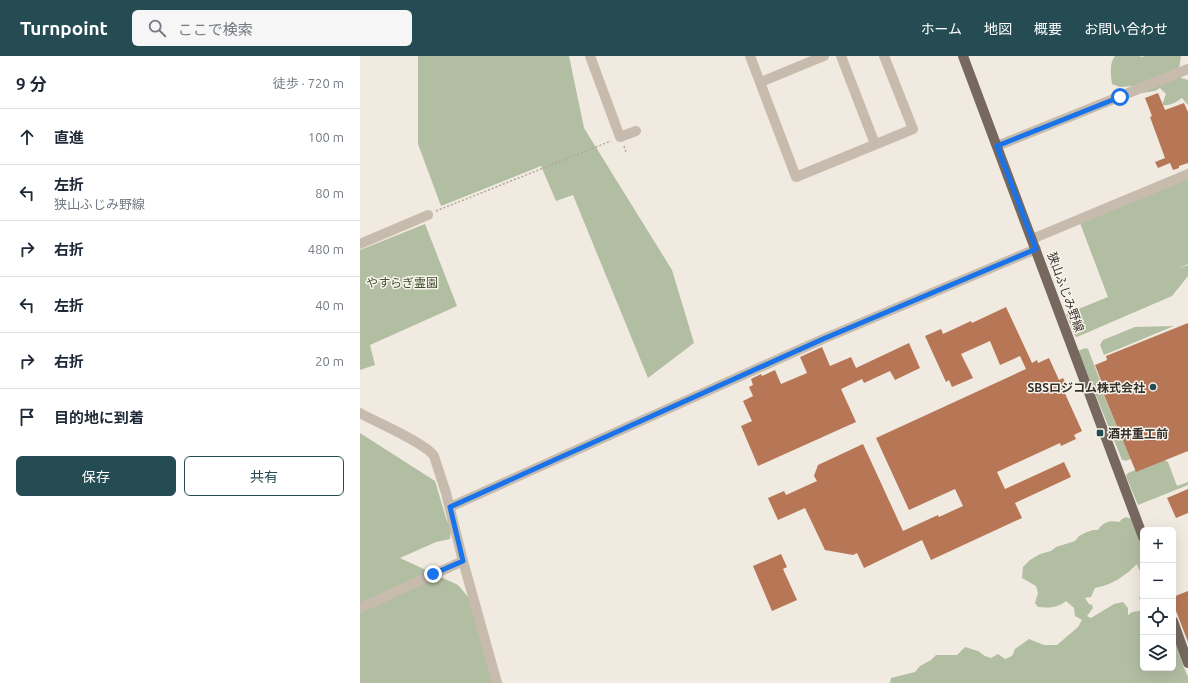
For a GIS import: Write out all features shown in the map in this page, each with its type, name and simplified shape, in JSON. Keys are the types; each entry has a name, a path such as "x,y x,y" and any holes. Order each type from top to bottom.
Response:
{"main road":[{"name":"狭山ふじみ野線","path":"963,56 1140,529"},
{"path":"1176,629 1188,663"}],"street":[{"path":"590,56 620,137 636,131"},
{"path":"750,56 796,177 913,129 884,56"},
{"path":"761,82 824,56"},
{"path":"841,56 875,144"},
{"path":"997,146 1188,69"},
{"path":"1032,239 1188,174"},
{"path":"360,244 428,215"},
{"path":"450,507 823,339 1036,249"},
{"path":"362,416 408,438 432,452 450,507 463,561 497,683"},
{"path":"360,608 463,561"}],"path":[{"path":"428,215 620,137"}],"green space":[{"path":"418,56 569,56 584,128 672,270 694,343 648,378 573,195 556,201 541,166 441,206 418,144"},
{"path":"1115,56 1181,56 1179,69 1181,78 1188,80 1188,105 1182,98 1172,104 1162,105 1166,94 1160,88 1155,91 1142,93 1134,86 1120,87 1112,84 1111,66"},
{"path":"1188,178 1188,264 1179,268 1188,265 1188,276 1172,296 1077,337 1075,336 1066,314 1108,297 1080,223"},
{"name":"やすらぎ霊園","path":"425,224 457,306 370,345 375,365 360,370 360,250"},
{"path":"1174,326 1104,355 1100,345 1103,340 1135,327"},
{"path":"1085,348 1088,349 1101,383 1104,396 1131,459 1125,461 1122,460 1078,351"},
{"path":"360,433 435,481 446,518 451,529 450,539 436,542 400,558 458,585 469,598 493,683 360,683"},
{"path":"1162,459 1168,462 1177,486 1188,482 1188,485 1138,505 1126,476 1128,473"},
{"path":"1126,517 1132,519 1140,536 1140,570 1137,564 1118,579 1107,585 1095,588 1091,597 1085,598 1093,608 1087,616 1091,618 1114,604 1123,602 1128,608 1128,615 1132,612 1140,610 1140,671 1176,671 1176,640 1188,677 1188,683 890,683 891,678 915,672 920,666 931,660 936,655 957,655 965,647 978,651 991,658 998,654 1005,659 1012,656 1015,649 1029,639 1044,645 1057,645 1078,627 1082,620 1075,616 1074,608 1066,601 1053,607 1038,607 1035,603 1038,593 1036,586 1022,578 1023,567 1030,560 1040,554 1075,541 1079,536 1087,532 1098,530 1107,522 1119,522"}],"building":[{"path":"1158,93 1165,110 1184,103 1188,112 1188,163 1173,170 1170,163 1158,168 1155,162 1165,158 1150,117 1152,116 1145,98"},
{"path":"1006,307 1032,363 1037,360 1038,363 1049,358 1059,380 1063,378 1067,386 1062,387 1082,431 1074,435 1076,439 1061,446 1060,443 997,472 1005,489 1064,462 1071,477 1015,503 1022,518 931,560 922,540 864,568 857,553 853,555 825,550 805,508 778,520 768,498 784,491 786,495 817,481 814,476 818,465 863,444 903,531 938,515 939,517 963,506 955,489 909,510 876,438 1026,369 1020,356 1000,365 990,341 961,354 973,378 952,387 949,380 946,382 925,336 941,329 943,334 971,321 972,323"},
{"name":"SBSロジコム株式会社","path":"1188,323 1188,451 1136,472 1104,395 1102,383 1095,365 1107,360 1106,356"},
{"path":"909,343 920,368 895,380 890,371 864,383 862,379 841,389 856,422 758,466 741,426 752,421 743,401 753,396 749,387 753,385 751,379 775,370 781,384 807,373 800,357 822,347 830,366 851,357 856,368"},
{"path":"1188,489 1188,513 1176,518 1167,498"},
{"path":"781,554 787,567 783,569 797,600 772,611 753,566"},
{"path":"1188,591 1188,642 1176,611 1176,596"}],"place":[{"name":"SBSロジコム株式会社","path":"1153,387"},
{"name":"酒井重工前","path":"1100,433"}],"route":[{"path":"433,574 463,561 450,507 823,339 1036,249 997,146 1120,97"}]}
